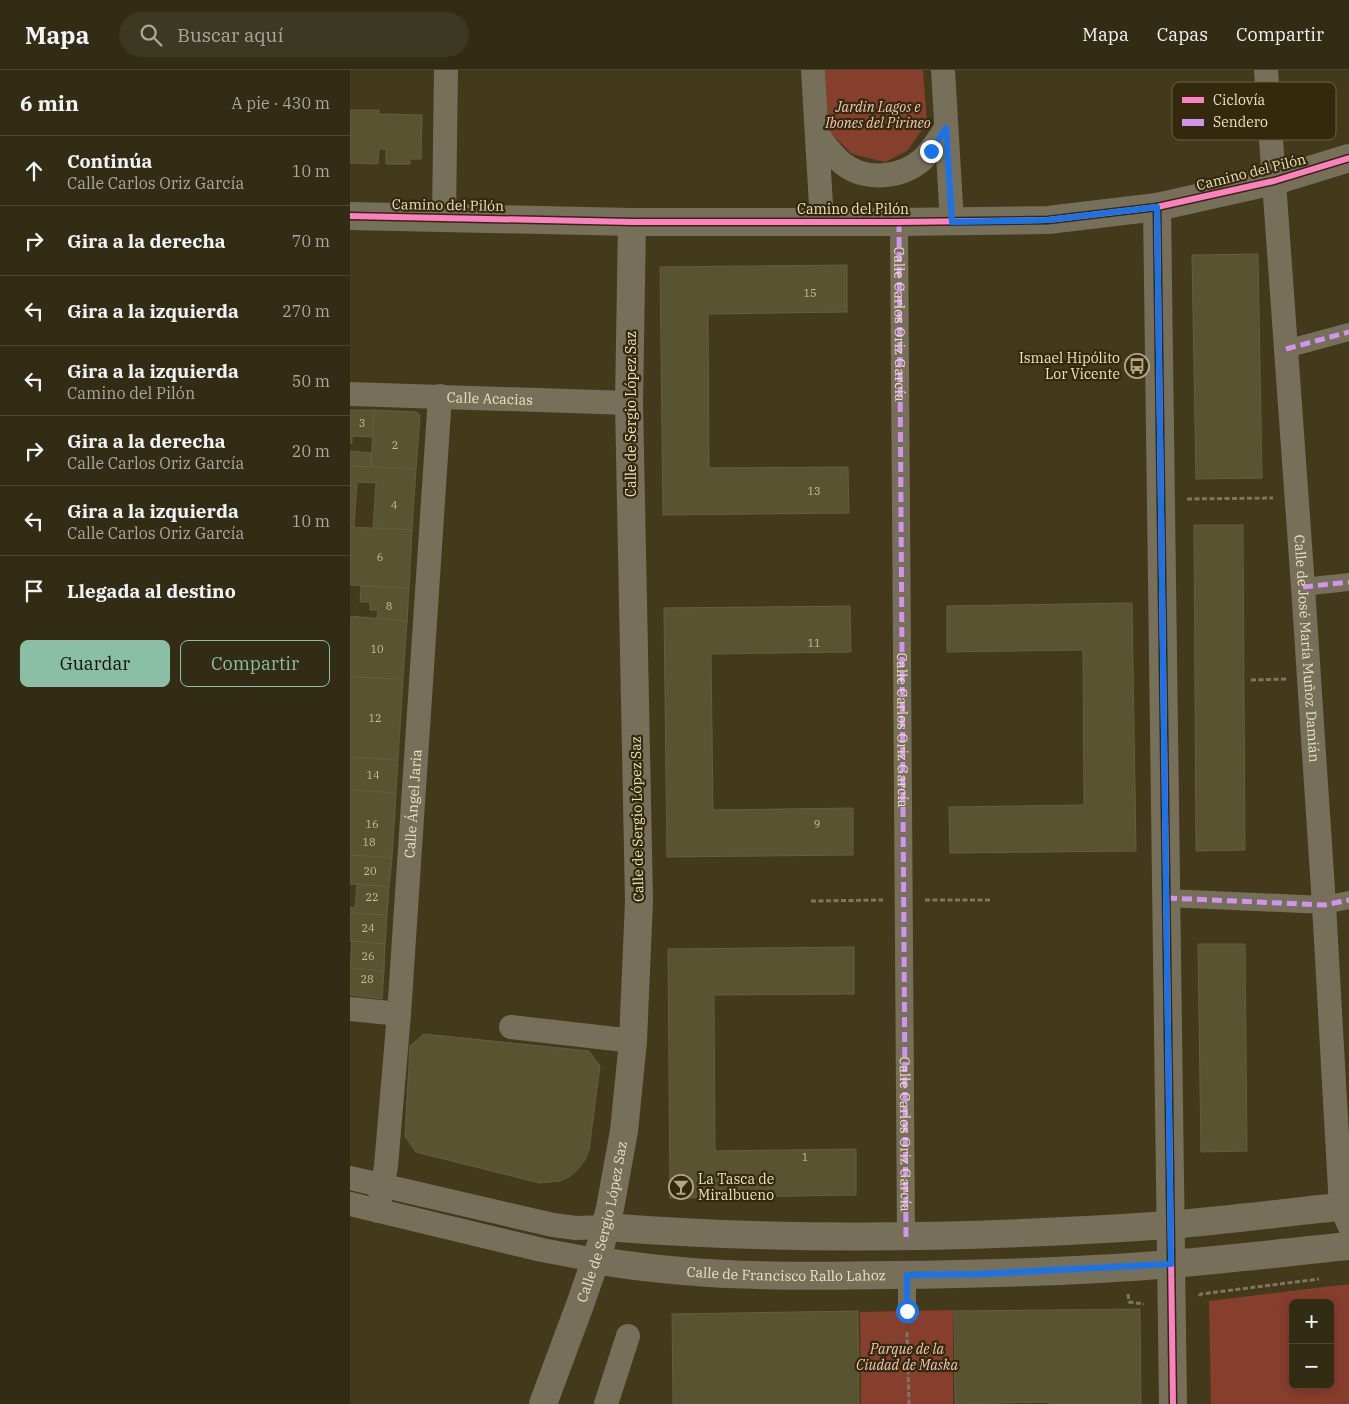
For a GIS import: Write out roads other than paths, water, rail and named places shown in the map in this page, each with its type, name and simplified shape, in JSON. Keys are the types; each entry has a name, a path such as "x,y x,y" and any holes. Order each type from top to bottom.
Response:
{"street":[{"path":"444,218 446,70"},
{"path":"813,70 822,222"},
{"path":"943,70 952,222"},
{"path":"817,134 830,152 843,164 856,171 876,176 892,175 908,170 931,151 946,128"},
{"name":"Calle de José María Muñoz Damián","path":"1271,140 1346,1213"},
{"name":"Camino del Pilón","path":"350,216 632,222 952,222 1048,220 1157,207 1274,181 1349,158"},
{"path":"1157,207 1172,1404"},
{"name":"Calle de Sergio López Saz","path":"543,1404 566,1346 605,1227 624,1130 633,1041 639,901 629,403 632,222"},
{"name":"Calle Carlos Oriz García","path":"899,222 906,1237"},
{"path":"1286,349 1349,332"},
{"name":"Calle Acacias","path":"350,394 629,403"},
{"name":"Calle Ángel Jaria","path":"378,1211 386,1166 399,1014 440,396"},
{"path":"1303,587 1349,582"},
{"path":"1167,898 1324,905 1349,900"},
{"path":"350,1010 399,1014"},
{"path":"511,1027 633,1041"},
{"path":"350,1178 553,1225 576,1228 605,1227 732,1235 906,1237 996,1235 1346,1213"},
{"name":"Calle de Francisco Rallo Lahoz","path":"350,1204 542,1250 595,1260 641,1267 733,1274 907,1275 989,1273 1171,1264 1349,1246"},
{"path":"907,1275 907,1311"},
{"path":"606,1404 628,1336"}],"place":[{"name":"Ismael Hipólito Lor Vicente","path":"1137,366"},
{"name":"La Tasca de Miralbueno","path":"681,1187"}],"park label":[{"name":"Jardin Lagos e Ibones del Pirineo","path":"878,116"},
{"name":"Parque de la Ciudad de Maska","path":"907,1358"}]}
